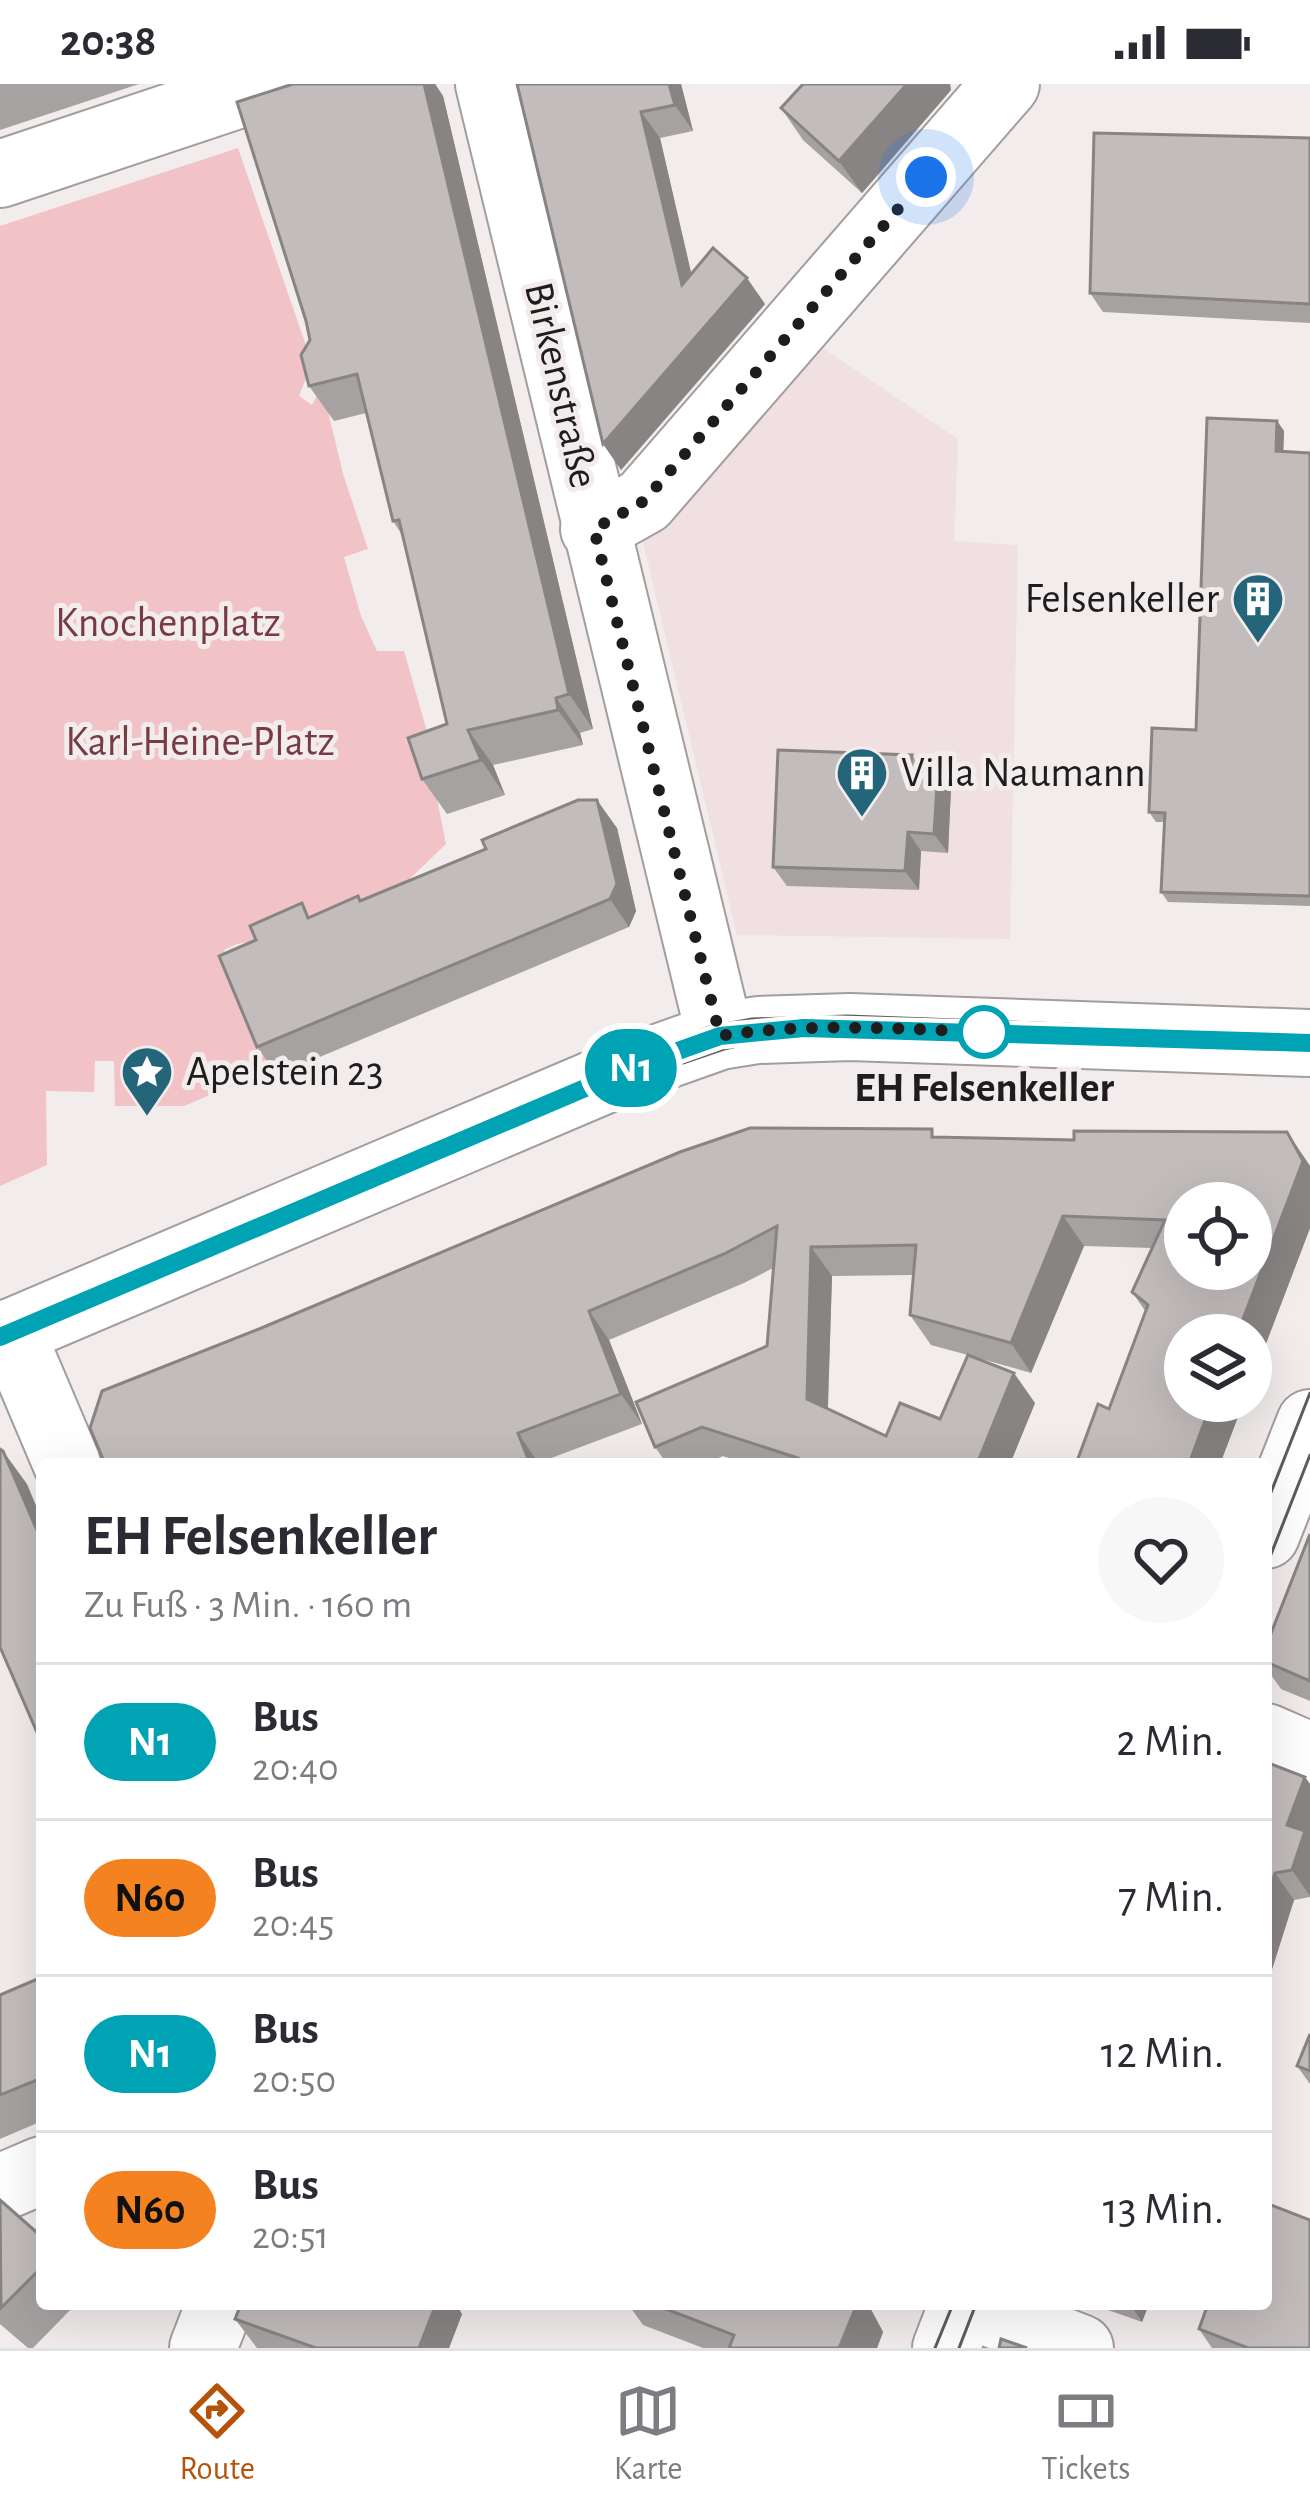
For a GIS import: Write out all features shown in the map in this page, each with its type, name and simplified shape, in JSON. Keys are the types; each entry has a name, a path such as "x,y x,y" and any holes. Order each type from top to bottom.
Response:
{"street":[{"path":"0,174 270,84"},
{"name":"Birkenstraße","path":"489,84 720,1036"},
{"path":"594,529 644,501 1006,84"},
{"path":"64,1458 5,1335 644,1063 720,1036 850,1027 1310,1043"},
{"path":"1272,1520 1310,1423"},
{"path":"1272,1740 1310,1756"},
{"path":"0,2188 36,2173"},
{"path":"203,2348 218,2310"},
{"path":"946,2348 962,2310"},
{"path":"981,2310 1080,2348"}],"shaded area":[{"path":"818,345 958,439 954,541 1018,545 1010,939 737,935 643,542"}],"green space":[{"name":"Karl-Heine-Platz","path":"238,148 312,363 299,396 312,405 318,393 324,394 368,549 344,557 361,616 377,651 404,651 436,763 432,774 446,844 371,916 224,950 274,1068 184,1106 115,1106 114,1061 95,1061 94,1092 46,1091 47,1165 0,1186 0,226"}],"building":[{"path":"293,84 424,84 569,694 556,698 558,710 468,730 481,760 422,779 408,738 447,724 399,520 393,521 357,374 309,386 301,355 310,340 306,321 237,102"},
{"path":"517,84 669,84 675,105 641,112 682,285 713,248 747,278 603,444"},
{"path":"803,84 907,84 839,161 781,108"},
{"path":"1094,133 1310,138 1310,304 1090,293"},
{"name":"Felsenkeller","path":"1207,418 1277,421 1276,451 1310,453 1310,896 1161,892 1165,813 1149,812 1152,728 1196,730"},
{"name":"Villa Naumann","path":"778,750 912,755 910,767 938,769 934,834 908,832 905,871 773,867"},
{"path":"578,800 597,800 617,884 610,899 257,1047 219,956 256,940 250,926 302,903 308,918 358,896 360,901 486,849 482,840"},
{"path":"750,1128 932,1129 932,1137 1074,1140 1074,1131 1287,1132 1303,1161 1272,1243 1272,1182 1164,1182 1164,1220 1063,1216 1011,1343 910,1315 916,1245 811,1247 807,1399 886,1436 900,1403 940,1419 968,1355 1014,1373 979,1458 798,1458 702,1427 655,1447 636,1402 767,1346 777,1226 724,1254 589,1311 621,1394 518,1433 528,1458 102,1458 90,1428 102,1391 680,1152"},
{"path":"1164,1222 1164,1290 1254,1290 1245,1314 1164,1314 1164,1422 1204,1422 1191,1458 1078,1458 1098,1404 1109,1409 1148,1305 1132,1292"},
{"path":"0,1449 36,1528 36,1730 0,1647"},
{"path":"1310,1534 1310,1681 1272,1665 1272,1631"},
{"path":"1272,1764 1305,1777 1287,1825 1305,1831 1292,1870 1275,1873 1272,1883"},
{"path":"36,1980 36,2080 0,2095 0,1995"},
{"path":"1310,2034 1310,2071 1297,2066"},
{"path":"0,2200 36,2232 36,2273 1,2308"},
{"path":"1272,2205 1310,2220 1310,2348 1248,2348 1199,2329 1206,2310 1272,2310"},
{"path":"239,2310 434,2310 419,2348 316,2348 235,2319"},
{"path":"669,2310 855,2310 839,2348 729,2348 734,2335"},
{"path":"1001,2339 1027,2348 999,2348"}],"tram line":[{"path":"0,1325 709,1027 752,1019 847,1016 1310,1033"},
{"path":"0,1347 627,1082 724,1049 765,1040 850,1036 1310,1053"},
{"path":"1272,1490 1310,1393"},
{"path":"1272,1552 1310,1455"},
{"path":"935,2348 951,2310"},
{"path":"959,2348 974,2310"}],"bus line":[{"name":"N1","path":"0,1337 644,1063 720,1036 850,1027 1310,1043"}],"place":[{"name":"Felsenkeller","path":"1258,645"},
{"name":"Villa Naumann","path":"862,819"},
{"name":"EH Felsenkeller","path":"984,1032"},
{"name":"Apelstein 23","path":"147,1118"}],"route":[{"path":"926,177 644,501 594,529 720,1036 850,1027 988,1032 984,1032"}],"park label":[{"name":"Knochenplatz","path":"168,623"}]}
